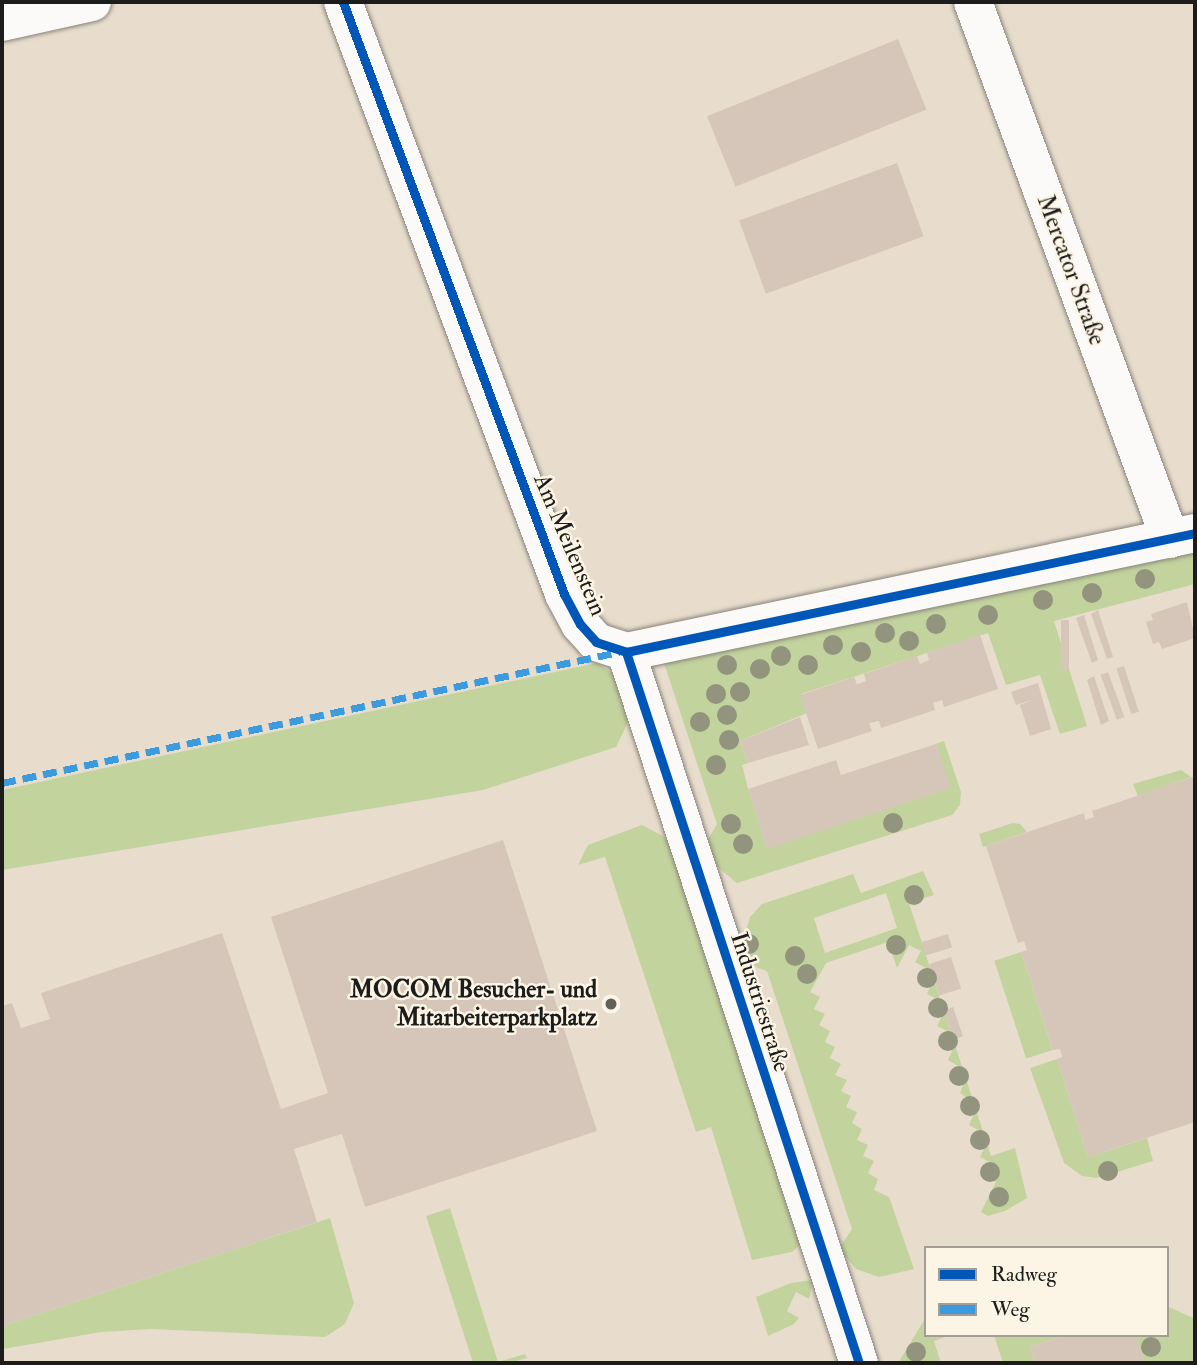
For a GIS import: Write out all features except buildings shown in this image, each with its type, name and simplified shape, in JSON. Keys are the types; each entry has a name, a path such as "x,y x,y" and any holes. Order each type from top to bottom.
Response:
{"street":[{"path":"2,22 92,2"},
{"name":"Am Meilenstein","path":"343,2 564,594 588,635 606,648 626,652"},
{"name":"Mercator Straße","path":"972,2 1182,536"},
{"path":"626,652 1182,536"},
{"name":"Industriestraße","path":"626,652 859,1363"}],"green space":[{"path":"1195,543 1195,584 1054,621 1087,726 1060,734 1040,675 1006,685 988,633 801,694 807,713 740,741 748,763 742,765 748,789 767,848 950,788 936,744 944,741 961,792 960,805 952,815 737,883 715,865 707,841 717,824 663,660"},
{"path":"597,663 615,675 629,720 616,747 483,790 2,870 2,790"},
{"path":"1181,770 1191,777 1138,796 1133,784"},
{"path":"1013,823 1020,824 1027,832 983,847 979,834"},
{"path":"642,825 672,841 802,1243 792,1252 752,1260 711,1127 696,1132 605,857 578,865 588,845"},
{"path":"923,871 934,895 909,903 991,1156 1015,1148 1027,1198 1005,1211 988,1216 981,1212 996,1182 983,1175 990,1162 980,1157 985,1147 975,1142 980,1131 969,1125 974,1114 964,1109 969,1099 960,1093 964,1083 953,1078 958,1066 948,1060 953,1049 941,1043 947,1031 937,1026 942,1016 931,1010 937,999 927,994 931,984 920,978 926,968 915,962 921,951 909,945 897,968 888,942 826,963 810,992 820,997 814,1009 825,1014 819,1025 830,1031 825,1042 835,1047 830,1058 841,1064 835,1075 847,1080 841,1091 851,1096 846,1107 857,1112 852,1123 862,1129 857,1140 868,1145 863,1156 874,1161 868,1173 878,1179 874,1190 889,1197 914,1269 879,1277 856,1269 840,1247 852,1229 767,971 748,964 742,944 750,917 762,904 853,874 861,893","holes":["886,893 897,928 825,953 814,918"]},
{"path":"1021,952 1053,1050 1026,1059 994,961"},
{"path":"1057,1059 1088,1157 1147,1138 1153,1161 1097,1178 1082,1176 1064,1163 1030,1068"},
{"path":"450,1208 498,1362 525,1354 527,1358 509,1363 473,1363 426,1216"},
{"path":"330,1218 354,1303 345,1324 325,1337 152,1329 101,1332 3,1349 2,1326"},
{"path":"813,1280 809,1299 796,1292 787,1311 799,1318 794,1324 768,1336 756,1297 791,1283"},
{"path":"1169,1307 1195,1319 1195,1363 1145,1363 1136,1337 1169,1337"},
{"path":"924,1320 924,1337 945,1337 934,1341 941,1363 898,1363"},
{"path":"995,1337 1060,1337 1030,1347 1035,1363 1003,1363"}],"marked path":[{"path":"2,783 619,652"}],"cycle path":[{"path":"343,2 564,594 580,624 596,642 626,652 1195,533"},
{"path":"626,652 859,1363"}],"place":[{"name":"MOCOM Besucher- und Mitarbeiterparkplatz","path":"611,1004"}]}
